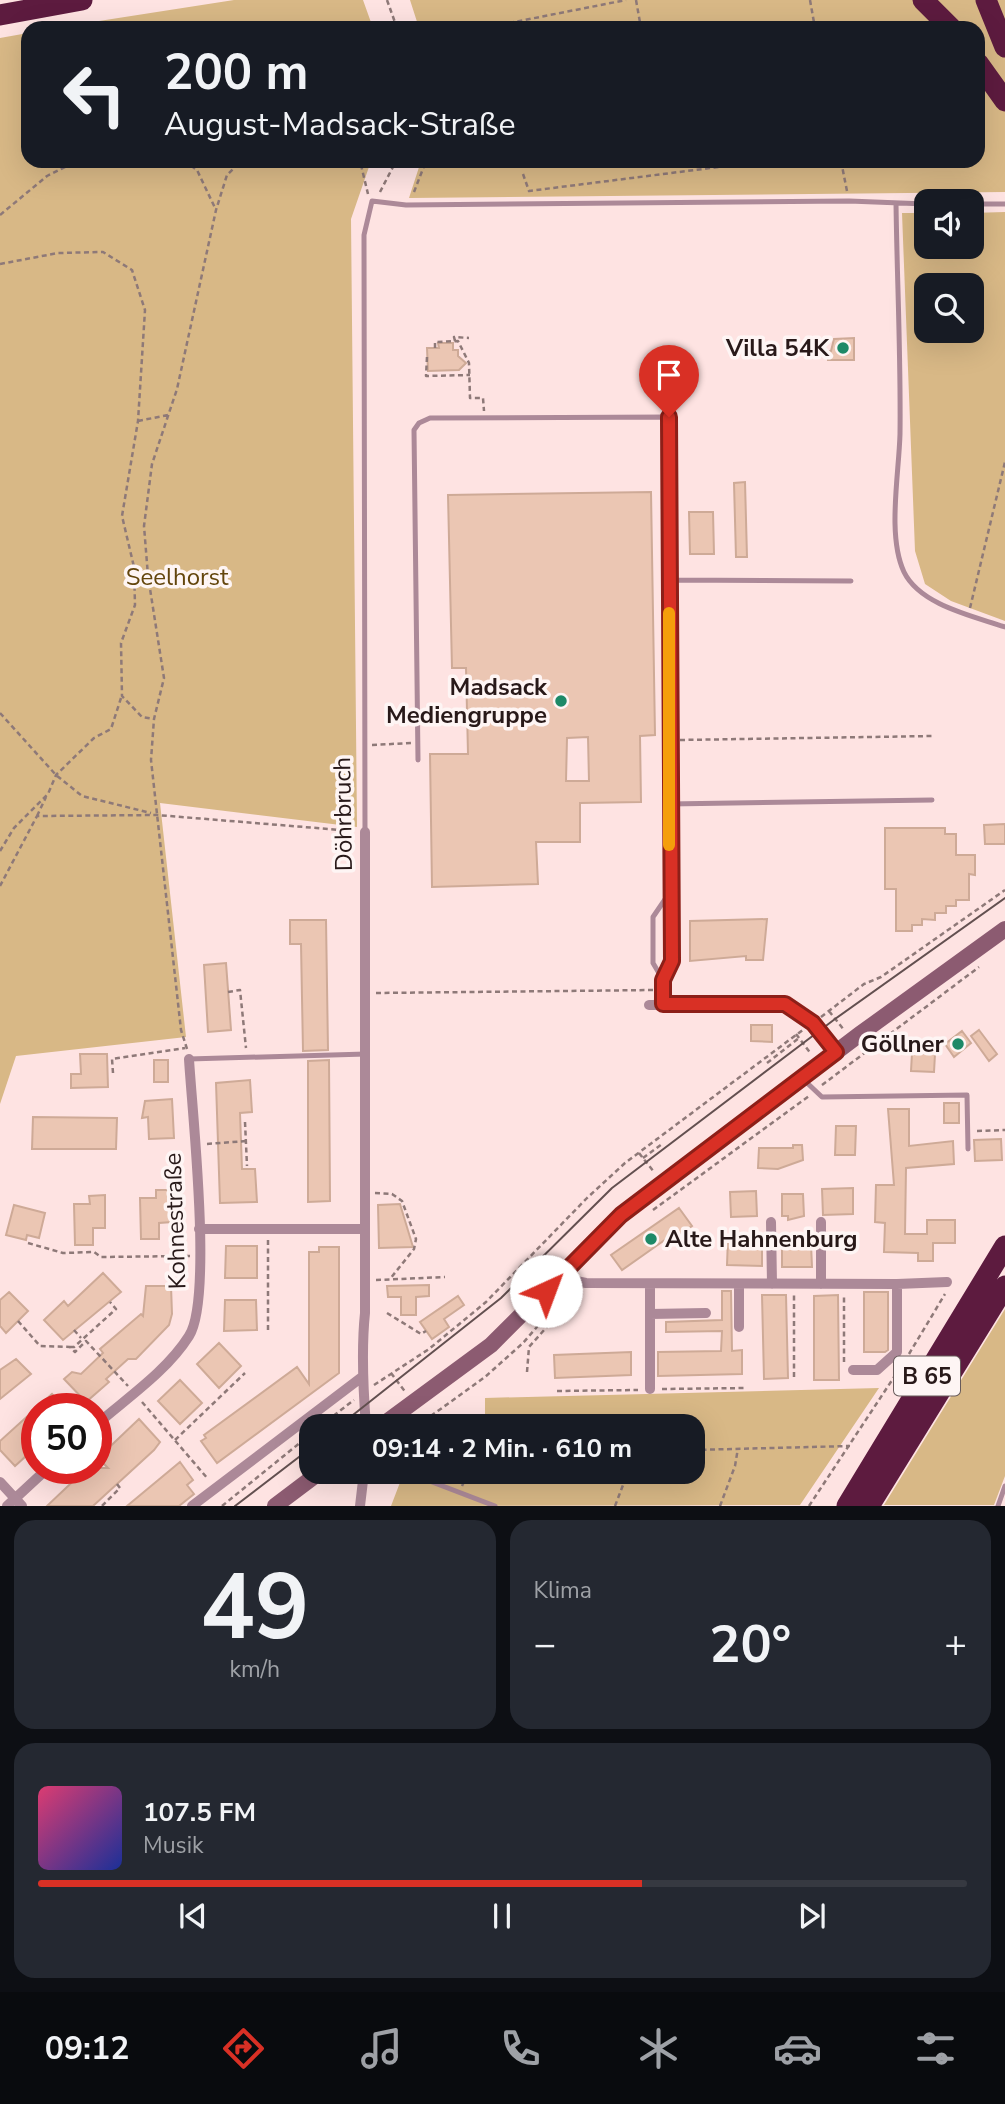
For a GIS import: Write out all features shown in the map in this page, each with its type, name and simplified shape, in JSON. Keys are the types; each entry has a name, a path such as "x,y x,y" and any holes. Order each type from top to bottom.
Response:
{"highway":[{"path":"0,15 82,0"},
{"path":"923,0 944,21"},
{"path":"986,0 1005,47"},
{"path":"990,76 1005,101"},
{"name":"B 65","path":"847,1506 1005,1246"},
{"name":"B 65","path":"869,1506 1005,1286"}],"main road":[{"path":"397,1414 576,1278 621,1215 836,1052 1005,929"},
{"path":"275,1506 304,1484"}],"street":[{"name":"Döhrbruch","path":"364,1414 362,1377 366,1193 365,832"},
{"path":"649,1004 785,1004 813,1023 836,1052"},
{"name":"Kohnestraße","path":"112,1411 174,1355 191,1334 201,1284 188,1053"},
{"path":"771,1222 772,1284"},
{"path":"821,1222 821,1284"},
{"path":"199,1229 365,1230"},
{"path":"576,1278 650,1284 947,1282"},
{"path":"650,1284 650,1389"},
{"path":"738,1284 739,1327"},
{"path":"853,1370 877,1370 897,1352 897,1284"},
{"path":"650,1314 706,1314"},
{"path":"192,1506 362,1377"},
{"path":"0,1482 15,1503 33,1484"},
{"path":"360,1506 363,1484"}],"lane":[{"path":"372,201 406,205 849,201 914,204"},
{"name":"Döhrbruch","path":"365,832 364,235 372,201"},
{"path":"896,204 900,432 896,543 904,572 918,590 969,614 1005,627"},
{"path":"984,204 1005,204"},
{"path":"418,760 414,429 419,423 430,418 669,417 669,804 672,961 663,980 663,1004"},
{"path":"669,580 851,581"},
{"path":"669,804 932,800"},
{"path":"663,980 653,963 653,917 670,892"},
{"path":"188,1053 248,1058 366,1054"},
{"path":"803,1078 814,1092 822,1097 967,1095 968,1149"},
{"path":"437,1484 495,1506"},
{"path":"998,1506 1005,1486"}],"path":[{"path":"387,0 394,21"},
{"path":"520,21 626,0"},
{"path":"636,0 640,21"},
{"path":"810,0 814,21"},
{"path":"0,215 47,176 63,168"},
{"path":"194,168 216,210"},
{"path":"113,1073 112,1059 188,1053 181,1030 151,760 154,719 164,678 154,623 144,526 152,464 193,323 216,210 227,175 234,168"},
{"path":"362,168 372,201 386,184 393,168"},
{"path":"414,192 423,168"},
{"path":"523,174 529,191 711,168"},
{"path":"842,168 849,201"},
{"path":"0,264 58,253 103,252 132,270 145,310 138,421 122,516 134,567 135,605 121,643 122,696 111,729 94,738 56,775 0,886"},
{"path":"454,341 454,337 469,338"},
{"path":"435,348 435,342 458,341 469,363 471,398 484,398 484,418"},
{"path":"428,357 426,376 470,375"},
{"path":"138,421 168,415"},
{"path":"969,614 1005,462"},
{"path":"122,696 142,717 154,719"},
{"path":"0,713 56,775 82,796 157,815"},
{"path":"670,739 932,736"},
{"path":"363,746 418,743"},
{"path":"0,850 15,828 49,792"},
{"path":"37,816 157,815 365,832"},
{"path":"336,1414 429,1349 486,1302 587,1198 625,1163 864,984 881,977 1005,890"},
{"path":"645,1215 978,968"},
{"path":"228,992 240,990 248,1058"},
{"path":"366,993 663,990"},
{"path":"767,1063 799,1038"},
{"path":"245,1122 247,1166"},
{"path":"968,1131 1005,1130"},
{"path":"194,1144 246,1141"},
{"path":"643,1158 662,1144"},
{"path":"366,1193 392,1194 402,1200 415,1239 414,1249 390,1279"},
{"path":"268,1229 268,1330"},
{"path":"28,1243 63,1253 94,1252 101,1258 200,1256"},
{"path":"365,1280 445,1277"},
{"path":"527,1372 529,1347 576,1278"},
{"path":"434,1414 485,1377 523,1343 576,1278"},
{"path":"809,1506 850,1446 953,1281 947,1282"},
{"path":"794,1284 794,1377"},
{"path":"844,1284 844,1366 853,1370"},
{"path":"70,1347 116,1309 110,1302"},
{"path":"387,1312 421,1334 426,1331"},
{"path":"74,1330 82,1339"},
{"path":"175,1440 245,1373"},
{"path":"391,1373 405,1392"},
{"path":"231,1378 235,1382"},
{"path":"192,1415 197,1419"},
{"path":"222,1506 299,1444"},
{"path":"705,1449 850,1446"},
{"path":"720,1506 736,1466 738,1448"},
{"path":"102,1506 120,1488 117,1484"},
{"path":"615,1506 623,1484"}],"green space":[{"path":"234,0 363,0 370,21 99,21"},
{"path":"410,0 1005,0 1005,192 984,192 984,189 914,189 914,193 409,198 419,168 985,168 985,21 417,21"},
{"name":"Seelhorst","path":"21,34 21,168 369,168 351,219 357,827 160,803 186,1037 16,1056 0,1104 0,38"},
{"path":"1005,212 1005,621 951,601 925,584 915,551 902,213 914,213 914,259 984,259 984,213"},
{"path":"1005,1309 1005,1476 994,1505 884,1505"},
{"path":"879,1388 800,1505 391,1506 399,1484 705,1484 705,1414 485,1414 485,1398"}],"building":[{"name":"Villa 54K","path":"854,338 854,360 828,360 828,351 831,351 834,339"},
{"path":"438,343 453,343 453,350 458,350 458,356 466,363 459,370 428,371 427,348 439,348"},
{"path":"745,482 747,557 736,557 734,483"},
{"name":"Madsack Mediengruppe","path":"651,492 655,735 640,736 641,802 580,803 580,842 536,842 538,884 432,887 430,754 468,754 466,668 452,668 448,495","holes":["588,737 589,781 566,781 567,738"]},
{"path":"689,512 713,512 714,554 690,554"},
{"path":"1005,824 1005,844 985,844 984,825"},
{"path":"885,828 945,828 945,834 956,834 956,855 975,855 975,875 969,874 969,900 956,900 956,906 946,906 946,913 935,913 935,920 922,919 922,925 912,925 912,931 896,931 896,889 885,889"},
{"path":"767,919 763,960 746,960 746,956 690,961 690,921"},
{"path":"290,920 326,920 328,1050 303,1051 301,944 290,944"},
{"path":"226,963 231,1030 208,1032 204,965"},
{"path":"751,1025 772,1025 772,1042 751,1041"},
{"path":"979,1030 997,1054 989,1061 971,1036"},
{"name":"Göllner","path":"962,1031 971,1043 954,1057 945,1044"},
{"path":"912,1053 935,1054 934,1072 911,1071"},
{"path":"80,1054 107,1054 108,1087 71,1088 71,1074 81,1074"},
{"path":"154,1060 168,1060 168,1082 154,1082"},
{"path":"329,1060 330,1201 308,1202 308,1061"},
{"path":"250,1080 252,1112 240,1113 242,1169 255,1169 257,1202 220,1203 216,1083"},
{"path":"172,1099 174,1138 149,1139 148,1117 142,1118 145,1101"},
{"path":"944,1103 959,1103 959,1123 944,1123"},
{"path":"888,1109 909,1109 909,1146 953,1141 954,1164 906,1168 905,1234 927,1234 927,1220 955,1220 955,1243 933,1243 933,1261 918,1261 918,1253 884,1252 885,1223 875,1222 876,1185 894,1185"},
{"path":"33,1117 117,1118 116,1149 32,1149"},
{"path":"836,1126 856,1126 855,1155 835,1155"},
{"path":"1001,1139 1002,1160 975,1161 974,1140"},
{"path":"793,1145 802,1145 803,1160 778,1169 758,1168 759,1148 793,1148"},
{"path":"853,1188 853,1214 823,1215 822,1189"},
{"path":"156,1190 171,1190 172,1222 159,1223 159,1239 141,1239 140,1198 156,1198"},
{"path":"756,1191 757,1216 731,1217 730,1192"},
{"path":"782,1194 803,1194 804,1216 788,1220 788,1216 782,1216"},
{"path":"105,1195 105,1228 93,1228 93,1245 75,1245 74,1204 90,1204 89,1196"},
{"path":"400,1204 413,1247 379,1248 378,1205"},
{"path":"14,1205 45,1213 39,1238 27,1235 26,1240 6,1235"},
{"name":"Alte Hahnenburg","path":"679,1208 692,1226 672,1240 669,1237 622,1270 611,1255"},
{"path":"728,1238 762,1240 762,1266 727,1265"},
{"path":"811,1244 812,1267 782,1267 782,1245"},
{"path":"226,1246 257,1246 257,1278 225,1278"},
{"path":"319,1247 339,1247 339,1373 217,1463 201,1441 206,1438 204,1435 297,1367 309,1384 309,1252 319,1252"},
{"path":"103,1273 121,1292 63,1340 44,1320 64,1301 68,1306"},
{"path":"429,1285 429,1296 416,1297 416,1315 401,1315 401,1297 388,1297 387,1286"},
{"path":"146,1286 171,1286 172,1314 169,1325 136,1359 128,1359 106,1379 109,1382 96,1393 77,1393 64,1379 72,1372 81,1374 103,1353 100,1349 141,1314 143,1316"},
{"path":"722,1291 731,1291 732,1351 742,1350 742,1374 658,1376 658,1352 721,1351 722,1331 666,1332 666,1322 722,1320"},
{"path":"9,1292 28,1311 6,1333 0,1326 0,1300"},
{"path":"864,1292 888,1292 888,1350 885,1352 864,1352"},
{"path":"762,1295 786,1295 788,1378 764,1379"},
{"path":"838,1295 839,1380 814,1380 814,1296"},
{"path":"458,1296 464,1305 444,1319 449,1327 432,1339 420,1322"},
{"path":"225,1300 256,1300 257,1330 224,1331"},
{"path":"219,1343 241,1366 219,1388 197,1364"},
{"path":"631,1352 631,1375 555,1378 554,1355"},
{"path":"16,1359 31,1374 0,1399 0,1370"},
{"path":"180,1380 202,1403 180,1424 158,1401"},
{"path":"139,1419 160,1442 93,1506 47,1506 70,1484 112,1484 112,1445"},
{"path":"21,1422 21,1461 15,1466 0,1450 0,1441"},
{"path":"180,1462 193,1480 187,1485 194,1494 179,1506 127,1506"}],"tram line":[{"path":"354,1414 501,1298 612,1188 835,1019 1005,898"},
{"path":"235,1506 299,1457"}],"slow traffic":[{"path":"669,613 669,845"}],"place":[{"name":"Villa 54K","path":"843,348"},
{"name":"Madsack Mediengruppe","path":"561,701"},
{"name":"Göllner","path":"958,1044"},
{"name":"Alte Hahnenburg","path":"651,1239"}],"route":[{"path":"546,1291 621,1215 836,1052 813,1023 785,1004 663,1004 663,980 672,961 669,804 669,417"}]}
